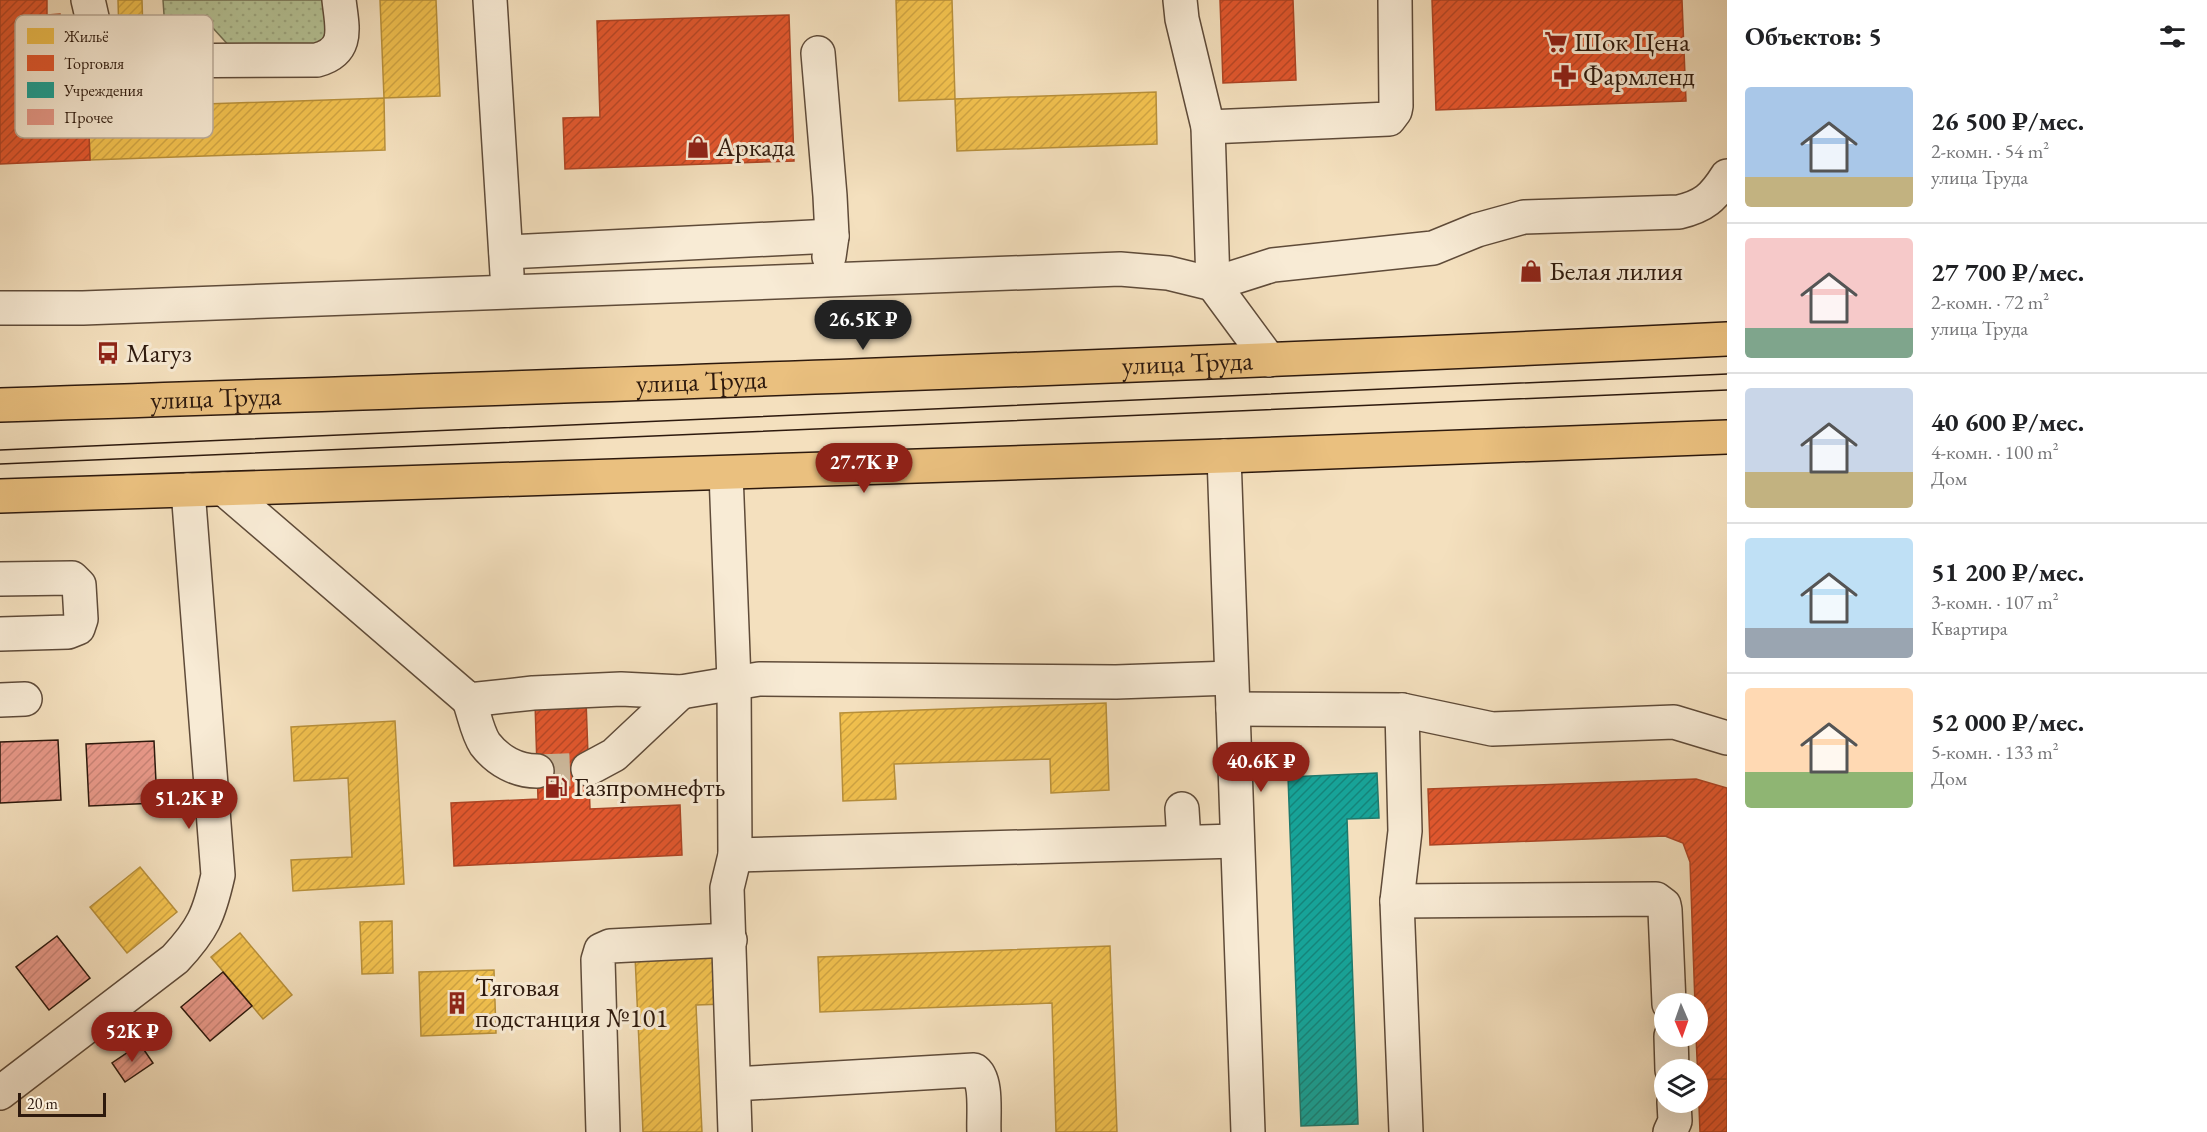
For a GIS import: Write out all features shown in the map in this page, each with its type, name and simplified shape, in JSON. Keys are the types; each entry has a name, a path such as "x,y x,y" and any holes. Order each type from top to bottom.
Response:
{"main road":[{"name":"улица Труда","path":"0,405 841,378 1727,339"},
{"path":"0,496 1224,456 1727,437"}],"street":[{"path":"88,0 92,15"},
{"path":"213,61 317,60 327,57 336,51 342,42 339,0"},
{"path":"489,0 508,292"},
{"path":"1180,0 1182,19 1208,127 1213,284 1269,360"},
{"path":"1208,127 1389,118 1396,106 1395,0"},
{"path":"818,53 832,236 826,279"},
{"path":"0,308 83,308 1120,269 1168,273 1213,284 1274,265 1433,248 1477,230 1524,218 1679,212 1695,208 1708,200 1727,176"},
{"path":"506,252 832,236"},
{"path":"1224,456 1248,1132"},
{"path":"726,473 734,681 735,855 727,888 735,1132"},
{"path":"224,489 469,699 485,743 503,762 524,771 537,771"},
{"path":"0,1093 175,959 194,939 210,910 218,875 188,490"},
{"path":"0,579 72,578 79,585 81,619 78,628 68,632 0,634"},
{"path":"469,699 621,689 681,692 734,681 759,679 1176,683 1232,693 1288,696 1402,710 1492,729 1674,722 1727,738"},
{"path":"588,769 614,755 681,692"},
{"path":"1402,710 1405,831 1397,901 1406,1132"},
{"path":"1182,809 1184,842"},
{"path":"735,855 1236,840"},
{"path":"1397,901 1656,899 1664,905 1665,910 1669,993"},
{"path":"603,1132 598,960 601,950 610,946 730,940"},
{"path":"734,1084 974,1070 981,1077 982,1082 984,1132"},
{"path":"1670,1132 1675,1121 1675,1113"}],"green space":[{"path":"163,0 327,0 328,26 319,49 232,49 213,28 213,15 164,15"}],"building: Жильё":[{"path":"118,0 142,0 142,15 118,15"},
{"path":"380,0 436,0 440,96 384,98"},
{"path":"896,0 952,0 955,99 899,101"},
{"path":"1156,92 1157,144 957,151 955,99"},
{"path":"384,98 385,150 90,160 89,138 213,138 213,104"},
{"path":"1106,703 1109,790 1051,793 1050,759 894,764 896,799 843,801 840,713"},
{"path":"395,721 404,884 293,891 291,860 352,857 348,778 294,781 291,727"},
{"path":"140,867 177,912 127,953 90,907"},
{"path":"392,921 393,973 362,974 360,922"},
{"path":"240,933 292,995 263,1019 211,957"},
{"path":"1110,946 1117,1132 1056,1132 1052,1003 820,1012 818,957"},
{"path":"723,952 725,1004 696,1005 702,1132 643,1132 635,956"},
{"name":"Тяговая подстанция №101","path":"494,970 496,1033 421,1036 419,972"}],"building: Торговля":[{"path":"0,0 47,0 47,15 15,15 15,138 89,138 90,160 0,164"},
{"path":"1220,0 1293,0 1296,80 1223,83"},
{"path":"1432,0 1682,0 1686,101 1436,110"},
{"path":"789,15 794,161 565,169 563,118 600,117 597,21"},
{"path":"586,700 590,809 680,805 682,855 454,866 451,803 538,799 535,703"},
{"path":"1696,779 1727,788 1727,1079 1708,1080 1708,1059 1697,1059 1696,1047 1708,1047 1708,993 1695,993 1690,862 1683,843 1665,836 1430,845 1428,789"},
{"path":"1727,1079 1727,1132 1700,1132 1699,1113 1708,1113 1708,1080"}],"building: Учреждения":[{"path":"1377,773 1379,818 1347,819 1358,1124 1301,1126 1288,777"}],"building: Прочее":[{"path":"58,740 61,800 0,803 0,742"},
{"path":"154,741 157,803 89,806 86,744"},
{"path":"57,936 90,978 49,1010 16,967"},
{"path":"223,972 252,1006 210,1041 181,1007"},
{"path":"140,1044 153,1063 125,1082 112,1063"}],"tunnel":[{"path":"537,771 588,769"}],"tram line":[{"path":"0,450 1727,374"},
{"path":"0,464 1727,390"}],"place":[{"name":"Шок Цена","path":"1556,42"},
{"name":"Фармленд","path":"1565,76"},
{"name":"Аркада","path":"698,147"},
{"name":"Белая лилия","path":"1531,271"},
{"name":"Магуз","path":"108,353"},
{"name":"Газпромнефть","path":"556,787"},
{"name":"Тяговая подстанция №101","path":"457,1003"}]}
